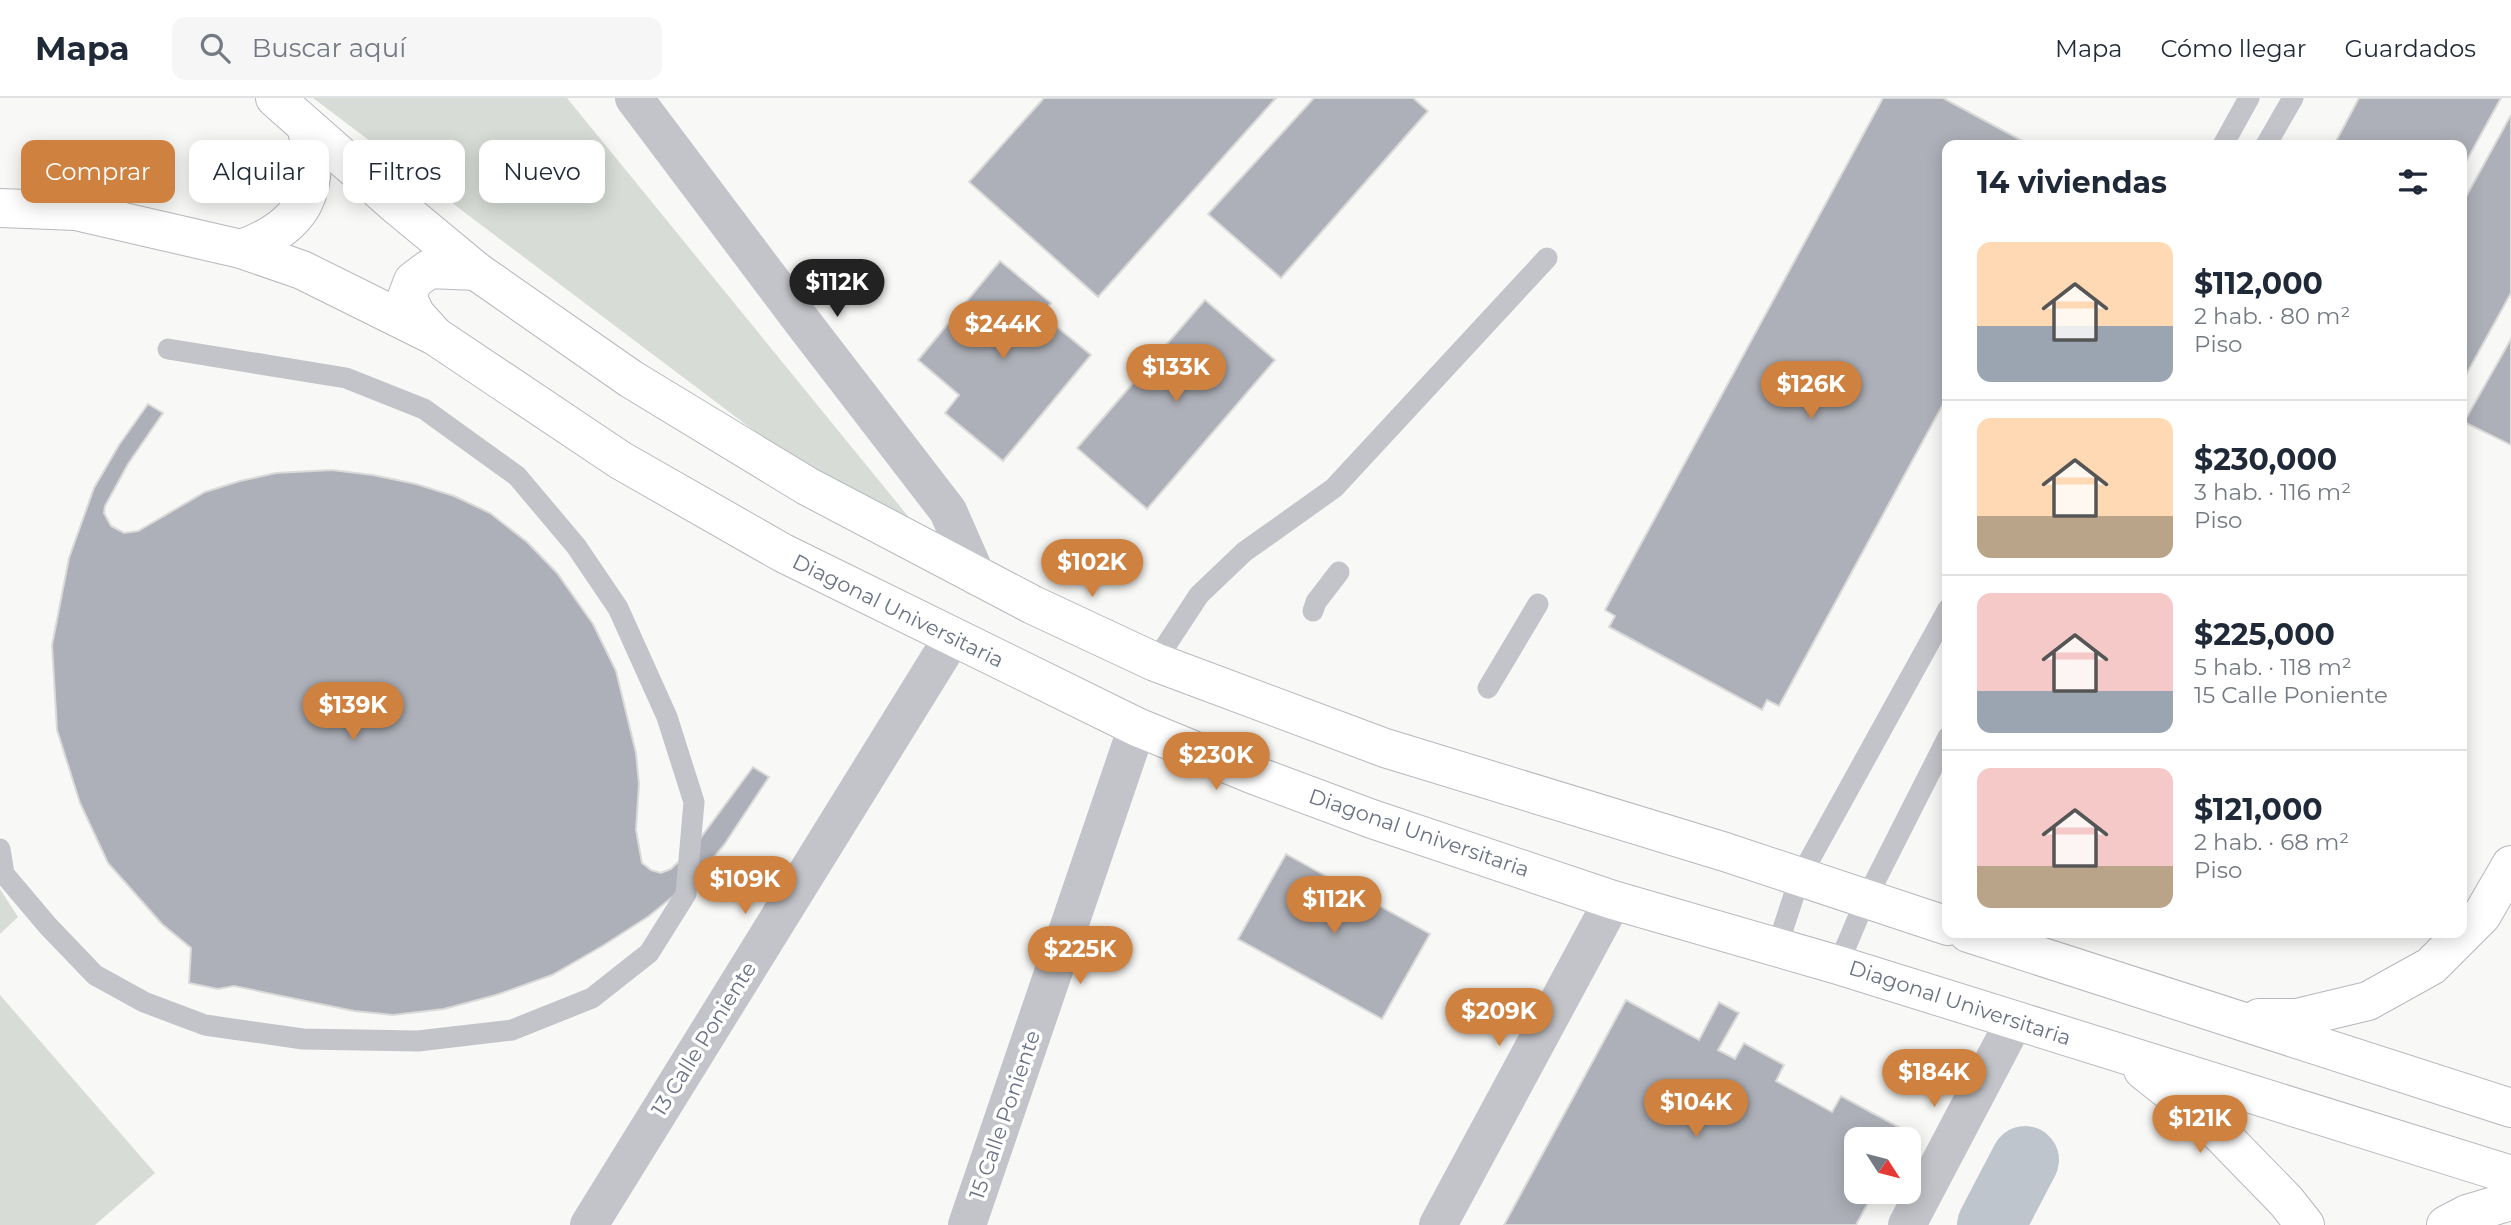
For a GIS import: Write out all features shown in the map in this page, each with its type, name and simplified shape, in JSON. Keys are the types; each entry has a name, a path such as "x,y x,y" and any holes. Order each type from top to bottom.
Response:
{"main road":[{"path":"275,98 475,271 631,379 807,486 977,577 1155,662 1385,748 1942,924"},
{"path":"241,249 266,240 287,225 303,203 312,178 313,152 306,126"},
{"name":"Diagonal Universitaria","path":"0,208 76,211 241,249 302,270 435,336 631,466 783,553 1137,727 1254,775 1359,814 1612,900 1838,965 2511,1175"},
{"path":"435,336 416,315 407,297 413,281 429,269 475,271"},
{"path":"2467,930 2482,915 2511,865"},
{"path":"1983,938 2511,1108"},
{"path":"2225,1017 2297,1018 2368,1002 2431,966 2459,938"},
{"path":"2124,1055 2210,1123 2286,1201 2305,1225"},
{"path":"2446,1225 2466,1214 2511,1201"}],"street":[{"path":"634,98 948,511 977,577"},
{"name":"13 Calle Poniente","path":"589,1225 952,638"},
{"name":"15 Calle Poniente","path":"967,1225 1137,727"},
{"path":"1438,1225 1612,900"},
{"path":"1907,1225 2015,1020"}],"lane":[{"path":"2226,140 2249,98"},
{"path":"2269,140 2293,98"},
{"path":"1155,662 1199,595 1244,552 1334,488 1548,258"},
{"path":"0,849 4,874 48,926 95,975 144,1002 205,1025 303,1039 418,1041 512,1030 592,998 649,953 686,894 694,802 667,717 618,608 576,546 517,475 424,409 346,378 168,349"},
{"path":"1313,611 1316,602 1339,572"},
{"path":"1488,688 1538,604"},
{"path":"1777,947 1800,877 1942,620"},
{"path":"1838,965 1866,899 1942,749"}],"shaded area":[{"path":"313,98 567,98 601,140 479,140 479,203 605,203 605,145 916,526 798,464 452,203 465,203 465,140 369,140"},
{"path":"0,889 18,917 0,934"},
{"path":"0,995 155,1173 95,1225 0,1225"}],"building":[{"path":"1044,98 1276,98 1098,297 969,182"},
{"path":"1314,98 1413,98 1428,111 1281,278 1208,214"},
{"path":"1883,98 1943,98 2021,140 1942,140 1942,406 1779,706 1767,700 1762,710 1609,627 1615,616 1605,610"},
{"path":"2359,98 2501,98 2467,160 2467,140 2337,140"},
{"path":"2511,115 2511,293 2467,373 2467,195"},
{"path":"1000,261 1051,303 1041,314 1091,355 1003,461 945,413 959,395 918,360"},
{"path":"1205,300 1275,360 1147,509 1077,448"},
{"path":"2511,339 2511,445 2467,423 2467,417"},
{"path":"148,404 163,413 128,464 105,506 104,513 111,526 124,533 138,531 205,492 276,473 332,470 373,475 454,496 490,513 527,542 557,573 593,624 616,671 636,753 639,784 636,830 642,863 661,873 671,869 693,848 753,767 769,777 724,845 697,877 649,916 604,945 552,975 496,995 444,1009 393,1015 354,1011 234,986 218,989 189,983 191,948 162,924 108,863 80,803 57,730 52,645 69,558 94,488 119,445"},
{"path":"1286,854 1430,934 1382,1019 1238,939"},
{"path":"1626,1000 1699,1040 1719,1002 1739,1013 1718,1050 1735,1059 1744,1043 1784,1065 1776,1081 1832,1112 1841,1096 1899,1127 1844,1127 1844,1204 1867,1204 1856,1225 1504,1225"}],"waterway":[{"path":"1991,1225 2025,1160"}]}
